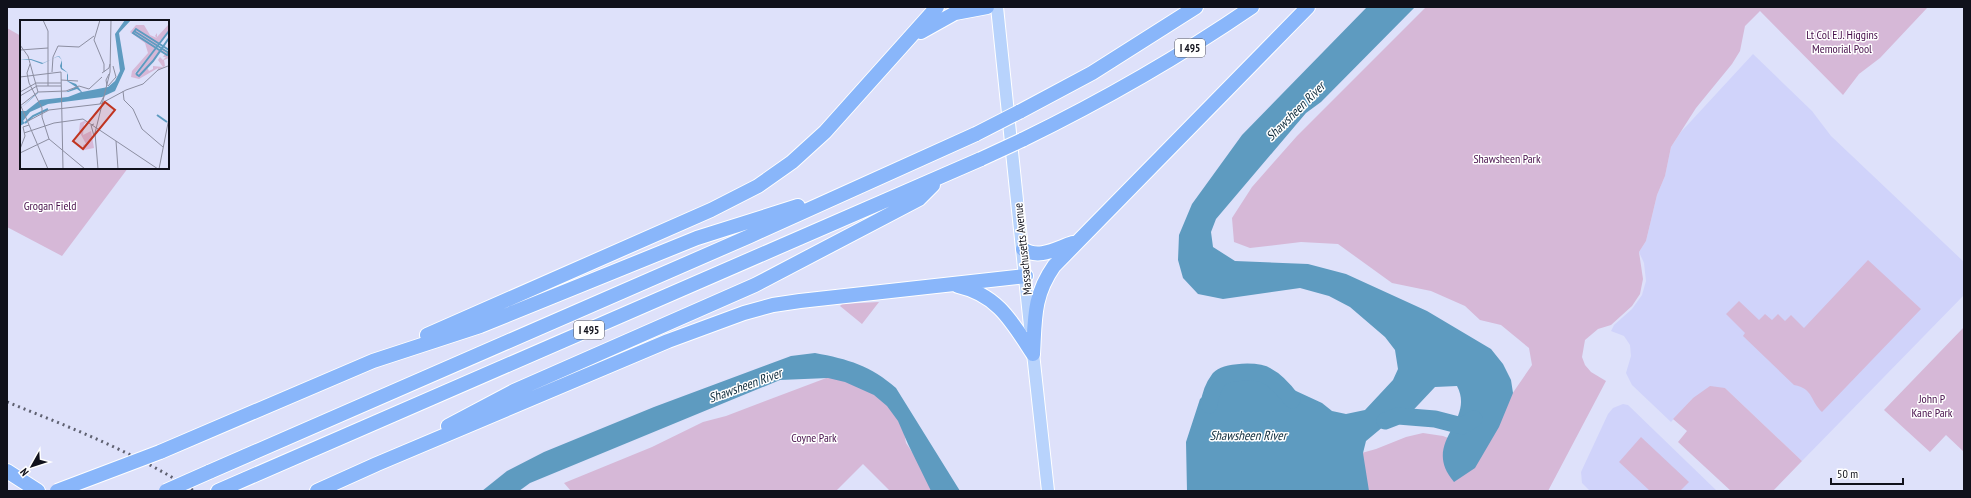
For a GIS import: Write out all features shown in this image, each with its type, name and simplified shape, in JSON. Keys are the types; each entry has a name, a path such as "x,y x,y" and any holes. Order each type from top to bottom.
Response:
{"highway":[{"path":"57,491 160,452 373,361 417,340 711,210 758,186 792,162 812,144 937,7"},
{"path":"910,38 955,13 987,7"},
{"name":"I 495","path":"166,491 721,249 976,134 1092,73 1196,7"},
{"name":"I 495","path":"218,491 941,178 1065,119 1188,49 1252,7"},
{"path":"1033,354 1036,302 1042,287 1054,266 1308,7"},
{"path":"377,464 514,391 706,308 801,262 919,199 941,178"},
{"path":"373,361 480,326 697,238 859,186"},
{"path":"1023,249 1034,254 1042,253 1076,242"},
{"path":"317,491 377,464 668,342 744,313 773,305 800,301 1026,276"},
{"path":"948,284 974,290 998,306 1008,317 1033,354"},
{"path":"7,471 38,491"}],"main road":[{"name":"Massachusetts Avenue","path":"997,7 1048,491"}],"shaded area":[{"path":"1753,54 1812,111 1831,136 1964,262 1964,295 1802,461 1725,388 1693,398 1671,422 1632,385 1626,373 1631,356 1630,345 1624,336 1611,331 1614,325 1632,309 1642,295 1646,281 1644,263 1639,252 1646,241 1657,195 1665,176 1671,147 1680,133"},
{"path":"1623,404 1628,405 1717,491 1590,491 1582,483 1581,472 1608,414 1613,408"}],"green space":[{"name":"Shawsheen Park","path":"1426,7 1928,7 1880,58 1859,74 1843,95 1760,11 1745,26 1740,51 1732,64 1696,108 1671,147 1665,176 1657,195 1646,241 1639,252 1643,279 1640,294 1632,306 1611,325 1598,329 1585,340 1582,357 1585,365 1591,372 1606,381 1548,491 1225,491 1376,449 1406,437 1423,433 1443,436 1461,443 1490,426 1532,365 1529,348 1501,325 1480,320 1465,306 1431,291 1392,283 1338,244 1301,242 1250,248 1234,242 1232,218 1252,187 1297,136"},
{"name":"Grogan Field","path":"7,28 20,35 20,169 127,169 62,256 7,227"},
{"path":"1868,260 1921,309 1822,412 1808,392 1805,389 1794,385 1743,336 1745,333 1726,314 1739,301 1759,320 1765,314 1772,320 1778,314 1785,321 1791,315 1804,328"},
{"path":"879,302 862,324 840,306 842,304"},
{"name":"John P Kane Park","path":"1964,327 1964,452 1946,435 1930,452 1884,410"},
{"name":"Coyne Park","path":"829,377 882,390 903,427 906,443 938,491 890,491 863,464 836,491 571,491 564,483 652,447 703,422 726,416"},
{"path":"1710,386 1725,388 1802,461 1773,491 1731,491 1678,442 1687,431 1673,419 1693,398"},
{"path":"1641,437 1689,482 1680,491 1650,491 1619,462"}],"water":[{"name":"Shawsheen River","path":"1367,7 1415,7 1321,102 1306,113 1216,219 1211,232 1213,247 1235,261 1308,264 1346,274 1427,311 1491,349 1503,364 1511,380 1513,393 1499,427 1475,468 1454,482 1445,468 1443,455 1445,444 1460,411 1461,399 1457,386 1435,387 1403,421 1384,426 1366,441 1363,453 1369,491 1187,491 1186,442 1200,399 1219,381 1247,376 1283,385 1322,403 1332,411 1346,414 1365,410 1393,380 1398,369 1395,350 1385,337 1350,307 1329,296 1300,288 1223,299 1198,294 1183,278 1178,260 1179,235 1192,204 1242,135"},
{"name":"Shawsheen River","path":"815,353 858,364 887,380 896,388 960,491 931,491 898,421 887,406 874,395 845,382 828,378 780,380 530,483 519,491 482,491 507,471 544,452 654,407 791,356"}],"waterway":[{"name":"Shawsheen River","path":"1209,405 1212,392 1219,379 1228,374 1242,372 1262,374 1271,378 1292,400"},
{"name":"Shawsheen River","path":"1385,421 1398,416 1435,419 1462,426 1474,419"}],"railway":[{"path":"7,402 79,431 127,453 194,491"}],"park label":[{"name":"Lt Col E.J. Higgins Memorial Pool","path":"1842,42"}]}
